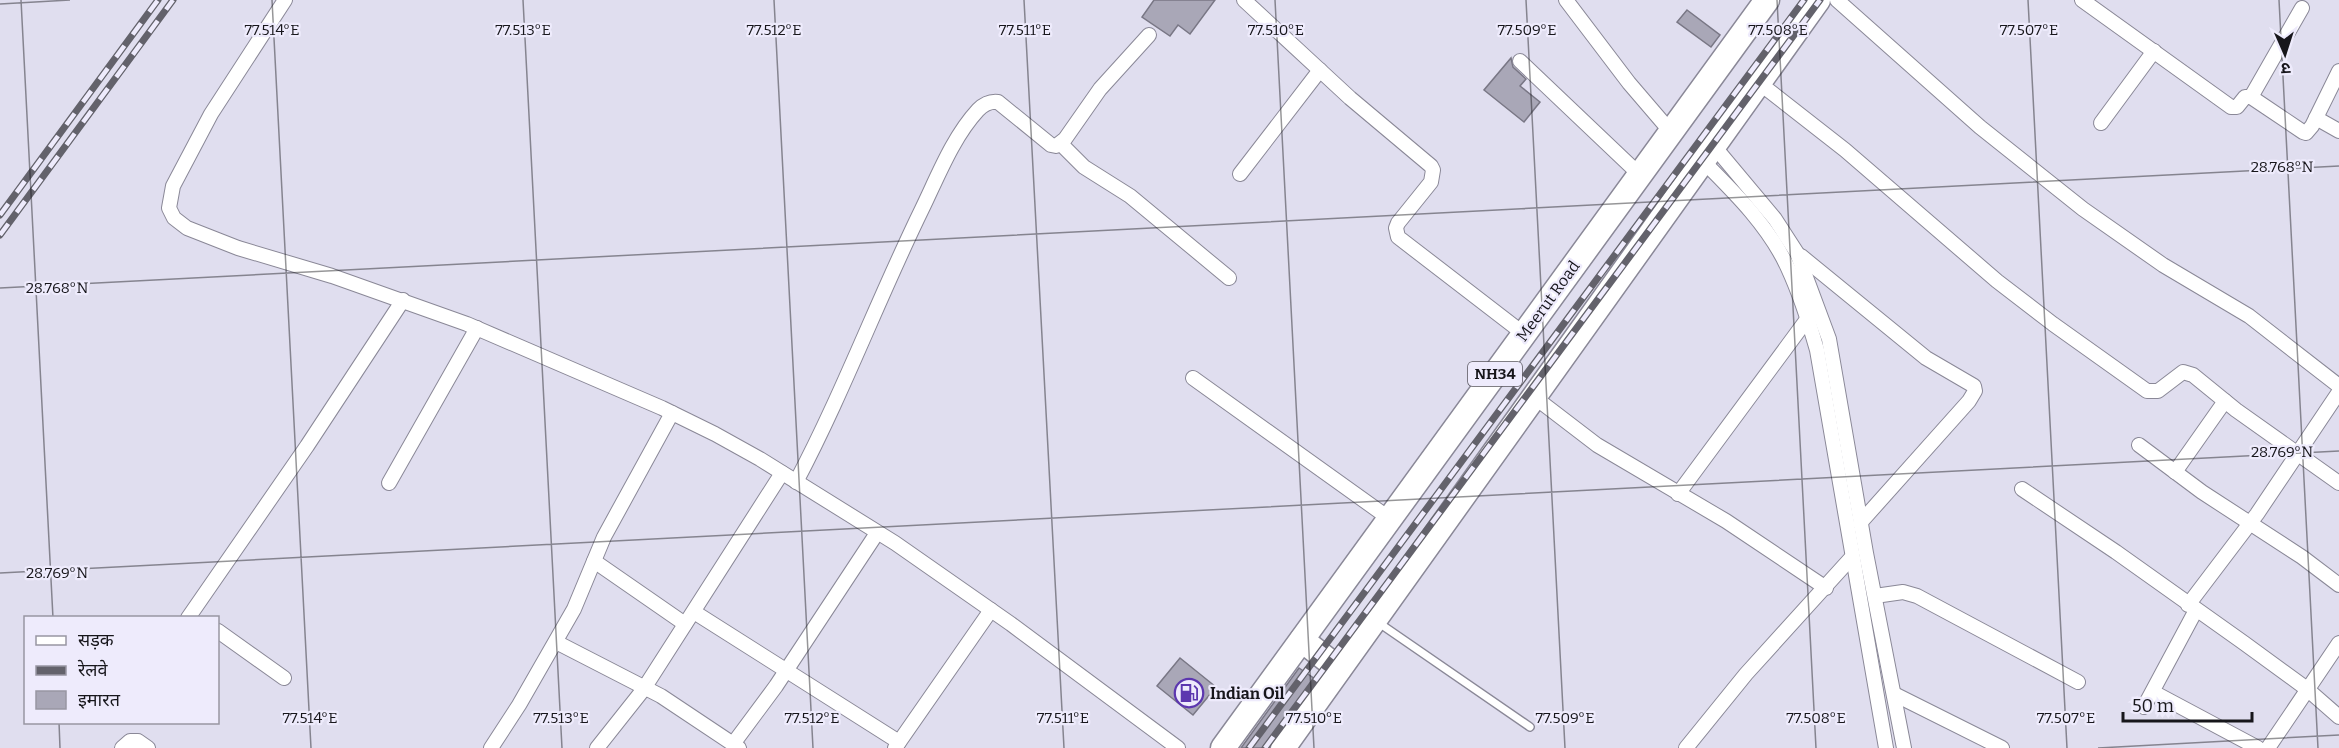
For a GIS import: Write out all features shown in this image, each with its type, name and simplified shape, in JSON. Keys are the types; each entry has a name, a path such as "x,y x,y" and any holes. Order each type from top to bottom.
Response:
{"highway":[{"name":"Meerut Road","path":"1223,748 1767,0"},
{"name":"NH34","path":"1283,748 1818,0"},
{"path":"1302,640 1340,669"}],"street":[{"path":"285,0 211,114 173,186 169,208 174,218 187,228 238,248 332,276 477,328 672,413 724,439 877,533 991,610 1178,748"},
{"path":"1244,0 1320,70 1426,161 1433,170 1431,182 1396,228 1398,237 1524,334"},
{"path":"1566,0 1616,67 1671,132"},
{"path":"1837,0 1980,127 2083,209 2163,265 2248,316 2339,386"},
{"path":"2082,0 2231,107 2237,107 2245,97 2251,97 2303,132 2308,131 2316,118 2339,71"},
{"path":"2251,97 2302,8"},
{"path":"796,482 833,408 924,205 956,143 978,110 991,102 998,102 1051,145 1056,146 1060,144 1100,89 1149,35"},
{"path":"2101,123 2154,51"},
{"path":"1520,61 1640,176"},
{"path":"1240,174 1320,70"},
{"path":"1758,82 1845,150 2005,288 2147,391 2158,392 2179,374 2187,372 2339,483"},
{"path":"2316,118 2339,130"},
{"path":"1060,144 1084,167 1153,213 1229,278"},
{"path":"1708,153 1775,219 1797,253 1830,339 1852,557 1886,748"},
{"path":"1708,153 1767,233 1788,266 1808,318 1843,465 1860,523 1904,748"},
{"path":"1797,253 1926,358 1974,386 1976,391 1970,401 1860,523"},
{"path":"193,616 403,300"},
{"path":"1678,494 1808,318"},
{"path":"389,483 477,328"},
{"path":"1193,378 1390,519"},
{"path":"2144,706 2153,692 2192,608 2339,392"},
{"path":"1533,396 1597,445 1726,521 1826,588"},
{"path":"2175,472 2225,401"},
{"path":"491,748 556,642 579,599 604,537 672,413"},
{"path":"2139,445 2339,585"},
{"path":"597,748 643,687 694,612 782,473"},
{"path":"2022,489 2116,552 2307,689 2339,717"},
{"path":"556,642 689,713 736,746 877,533"},
{"path":"1686,748 1746,674 1852,557"},
{"path":"594,561 685,624"},
{"path":"1875,596 1903,592 1917,596 2078,682"},
{"path":"694,612 787,669 897,745 991,610"},
{"path":"219,631 284,678"},
{"path":"2268,748 2339,643"},
{"path":"2153,692 2258,748"},
{"path":"1879,709 1895,701"},
{"path":"1895,701 2002,748"},
{"path":"122,748 130,741 138,741 148,748"}],"lane":[{"path":"1374,620 1530,727"}],"building":[{"path":"1154,0 1215,0 1190,34 1178,25 1170,36 1142,17"},
{"path":"1687,10 1720,35 1711,47 1677,22"},
{"path":"1511,58 1513,67 1526,79 1520,86 1540,102 1524,122 1484,90"},
{"path":"1180,658 1216,687 1193,715 1157,686"},
{"path":"1299,668 1315,679 1271,740 1269,748 1241,748"}],"railway":[{"path":"0,215 158,0"},
{"path":"0,235 173,0"},
{"path":"1249,748 1804,0"},
{"path":"1265,748 1820,0"}],"place":[{"name":"Indian Oil","path":"1189,693"}]}
